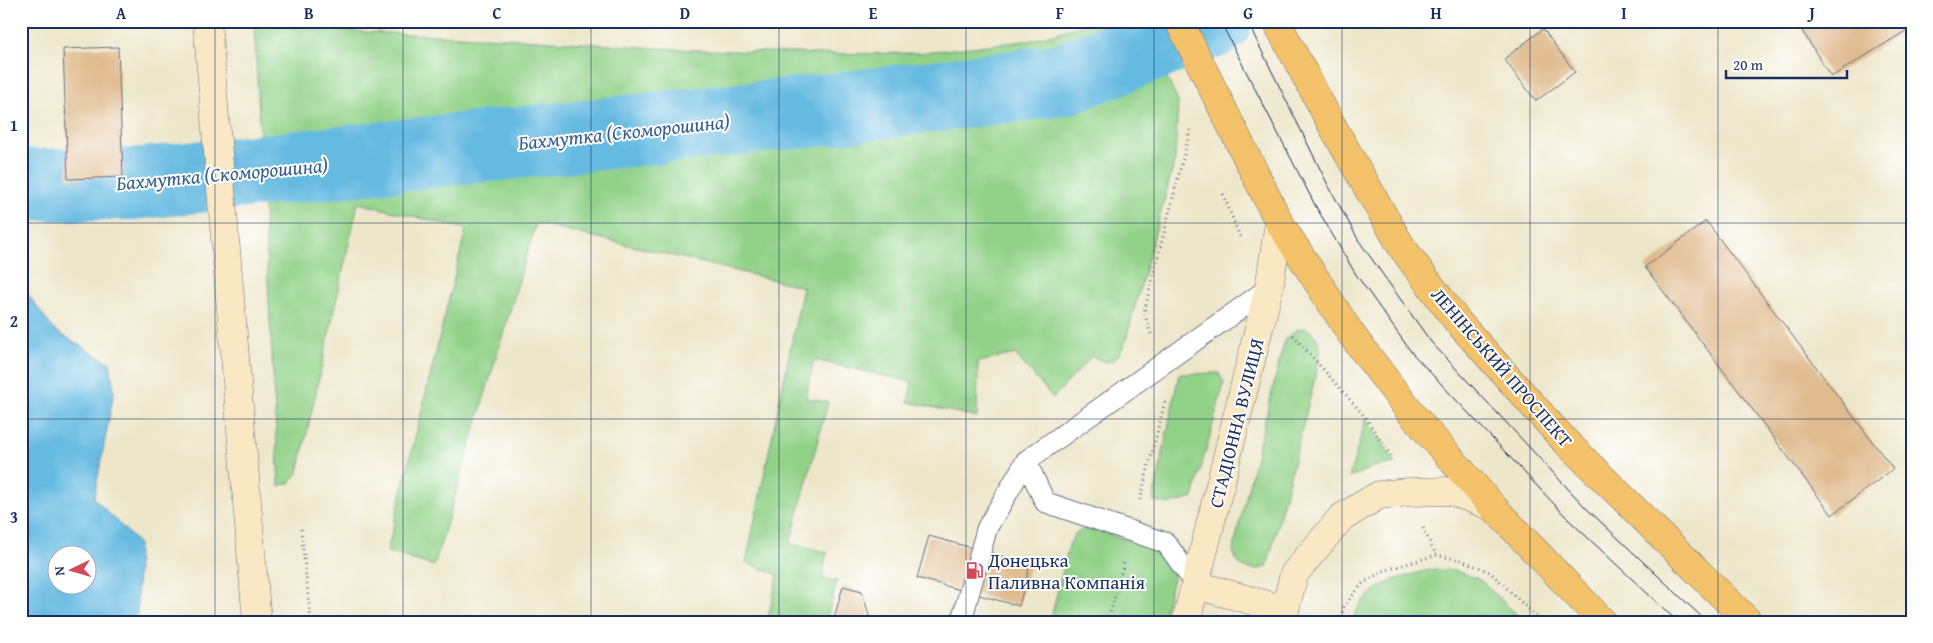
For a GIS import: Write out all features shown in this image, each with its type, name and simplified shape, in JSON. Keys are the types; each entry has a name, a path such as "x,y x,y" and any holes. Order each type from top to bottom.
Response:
{"main road":[{"path":"1178,21 1279,222 1363,350 1411,413 1493,507 1603,622"},
{"name":"ЛЕНІНСЬКИЙ ПРОСПЕКТ","path":"1278,25 1401,246 1457,322 1564,440 1749,622"}],"street":[{"path":"207,21 258,622"},
{"name":"СТАДІОННА ВУЛИЦЯ","path":"1186,622 1270,288 1279,222"},
{"path":"1196,585 1283,616 1294,574 1341,518 1379,495 1450,491 1493,507"}],"lane":[{"path":"961,622 987,528 1026,461 1270,288"},
{"path":"1026,461 1046,502 1166,543 1196,585"}],"path":[{"path":"1239,235 1270,288 1291,333 1319,362 1366,418 1395,463 1436,555"},
{"path":"301,528 311,622"},
{"path":"1340,622 1344,606 1363,583 1383,571 1436,555 1461,560 1490,572 1542,622"}],"green space":[{"path":"1096,21 1140,21 1178,101 1175,160 1125,343 1116,358 1109,362 1092,356 1053,398 1015,354 978,362 977,417 908,402 912,382 814,360 806,398 828,402 790,544 827,552 822,578 837,581 826,622 767,622 778,575 746,563 803,287 536,223 434,566 387,552 466,229 358,203 298,473 290,483 279,486 254,24 674,49 823,54 918,53 1033,40"},
{"path":"1306,328 1311,331 1319,343 1319,362 1267,567 1245,568 1238,562 1233,550 1285,339 1298,329"},
{"path":"1219,373 1224,383 1193,498 1171,504 1153,501 1179,374"},
{"path":"1366,418 1395,463 1373,467 1349,478"},
{"path":"1084,529 1096,530 1165,552 1174,562 1174,574 1162,622 1050,622 1069,545 1075,534"},
{"path":"1435,569 1456,571 1479,579 1525,622 1352,622 1357,610 1374,591 1397,579"}],"water":[{"path":"21,285 54,330 110,363 114,392 94,498 138,543 137,622 21,622"}],"building":[{"path":"1796,21 1912,21 1912,27 1831,77"},
{"path":"1543,29 1575,72 1536,101 1504,59"},
{"path":"118,47 123,177 68,179 63,49"},
{"path":"1706,221 1893,469 1832,515 1645,267"},
{"name":"Донецька Паливна Компанія","path":"929,536 1030,564 1019,606 917,578"},
{"path":"843,586 862,591 871,622 833,622"}],"waterway":[{"name":"Бахмутка (Скоморошина)","path":"21,185 133,184 824,110 1061,80 1216,21"}],"tram line":[{"path":"1220,21 1315,205 1355,273 1412,353 1571,522 1678,622"},
{"path":"1247,21 1327,183 1359,241 1431,342 1586,508 1707,622"}],"railway":[{"path":"769,21 815,23 855,21"}],"place":[{"name":"Донецька Паливна Компанія","path":"974,571"}]}
